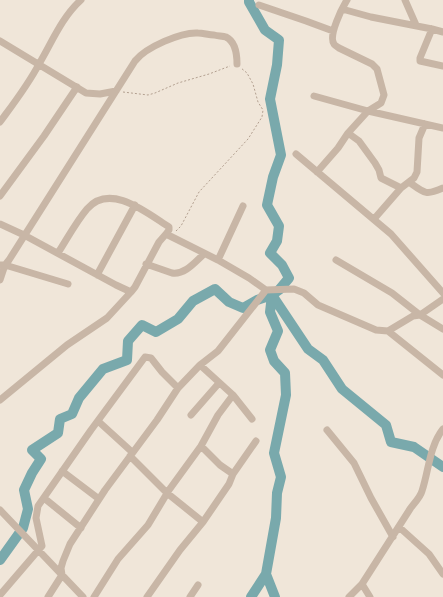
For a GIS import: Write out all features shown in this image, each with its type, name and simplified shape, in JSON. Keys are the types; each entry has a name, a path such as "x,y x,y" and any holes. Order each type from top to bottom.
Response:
{"street":[{"path":"0,122 20,96 64,20 75,5 81,0"},
{"path":"317,172 338,148 348,132 368,111 381,103 384,99 377,69 372,64 334,45 332,41 333,31 347,0"},
{"path":"405,0 416,25"},
{"path":"259,5 333,31"},
{"path":"342,9 372,17 432,28 443,32"},
{"path":"432,28 420,61 443,66"},
{"path":"0,280 3,265 24,235 140,54 146,50 187,34 198,33 226,37 232,43 237,53 237,64"},
{"path":"0,41 86,93 100,94 116,91"},
{"path":"0,196 44,136 77,87"},
{"path":"314,96 368,111 443,128"},
{"path":"374,219 401,188 414,178 416,172 419,138 425,124"},
{"path":"348,132 359,141 375,163 381,178 401,188"},
{"path":"296,154 391,234 443,293"},
{"path":"409,182 426,193 431,193 443,188"},
{"path":"0,400 67,345 107,318 131,292 159,242 168,236 169,227 135,205 124,200 103,199 87,208 58,254"},
{"path":"97,275 135,205"},
{"path":"218,260 243,206"},
{"path":"0,224 24,235 131,292"},
{"path":"168,236 218,260 266,290 294,289 304,293 318,305 376,330 388,331 443,375"},
{"path":"146,264 176,274 192,266 204,254"},
{"path":"336,260 392,293 420,315 443,329"},
{"path":"3,265 68,284"},
{"path":"48,597 62,575 61,568 70,544 98,500 178,388 200,365 218,351 266,290"},
{"path":"388,331 414,316 420,315 443,299"},
{"path":"0,595 42,544 36,518 38,506 98,421 146,357 151,358 178,388"},
{"path":"200,365 233,395 252,419"},
{"path":"191,415 219,383"},
{"path":"94,597 118,559 148,525 167,492 201,446 218,415 233,395"},
{"path":"98,421 167,492 203,522"},
{"path":"349,597 362,584 422,492 431,454 438,435 443,429"},
{"path":"327,430 354,464 393,537"},
{"path":"148,597 180,550 203,522 256,441"},
{"path":"201,446 220,465 233,474"},
{"path":"62,471 98,500"},
{"path":"44,498 81,528"},
{"path":"0,510 83,597"},
{"path":"399,527 428,554 443,574"},
{"path":"362,584 370,597"},
{"path":"190,597 198,585"}],"path":[{"path":"116,91 148,95 178,83 237,64 247,73 253,84 258,102 263,110 262,117 248,139 199,192 181,226 168,236"}],"waterway":[{"path":"0,560 23,528 28,509 24,490 41,459 32,450 58,433 60,419 72,414 79,398 103,369 127,360 128,341 142,325 156,332 178,319 193,301 215,289 229,302 243,308 257,300 272,295 279,290 289,278 282,265 270,253 277,241 279,226 267,205 273,177 281,155 270,99 277,65 279,40 265,30 249,0"},
{"path":"272,295 270,312 278,331 270,350 274,361 285,373 286,395 274,453 281,477 277,493 276,518 266,574 275,597"},
{"path":"272,295 308,349 323,360 342,389 386,425 391,442 414,447 443,467"},
{"path":"251,597 266,574"}]}
